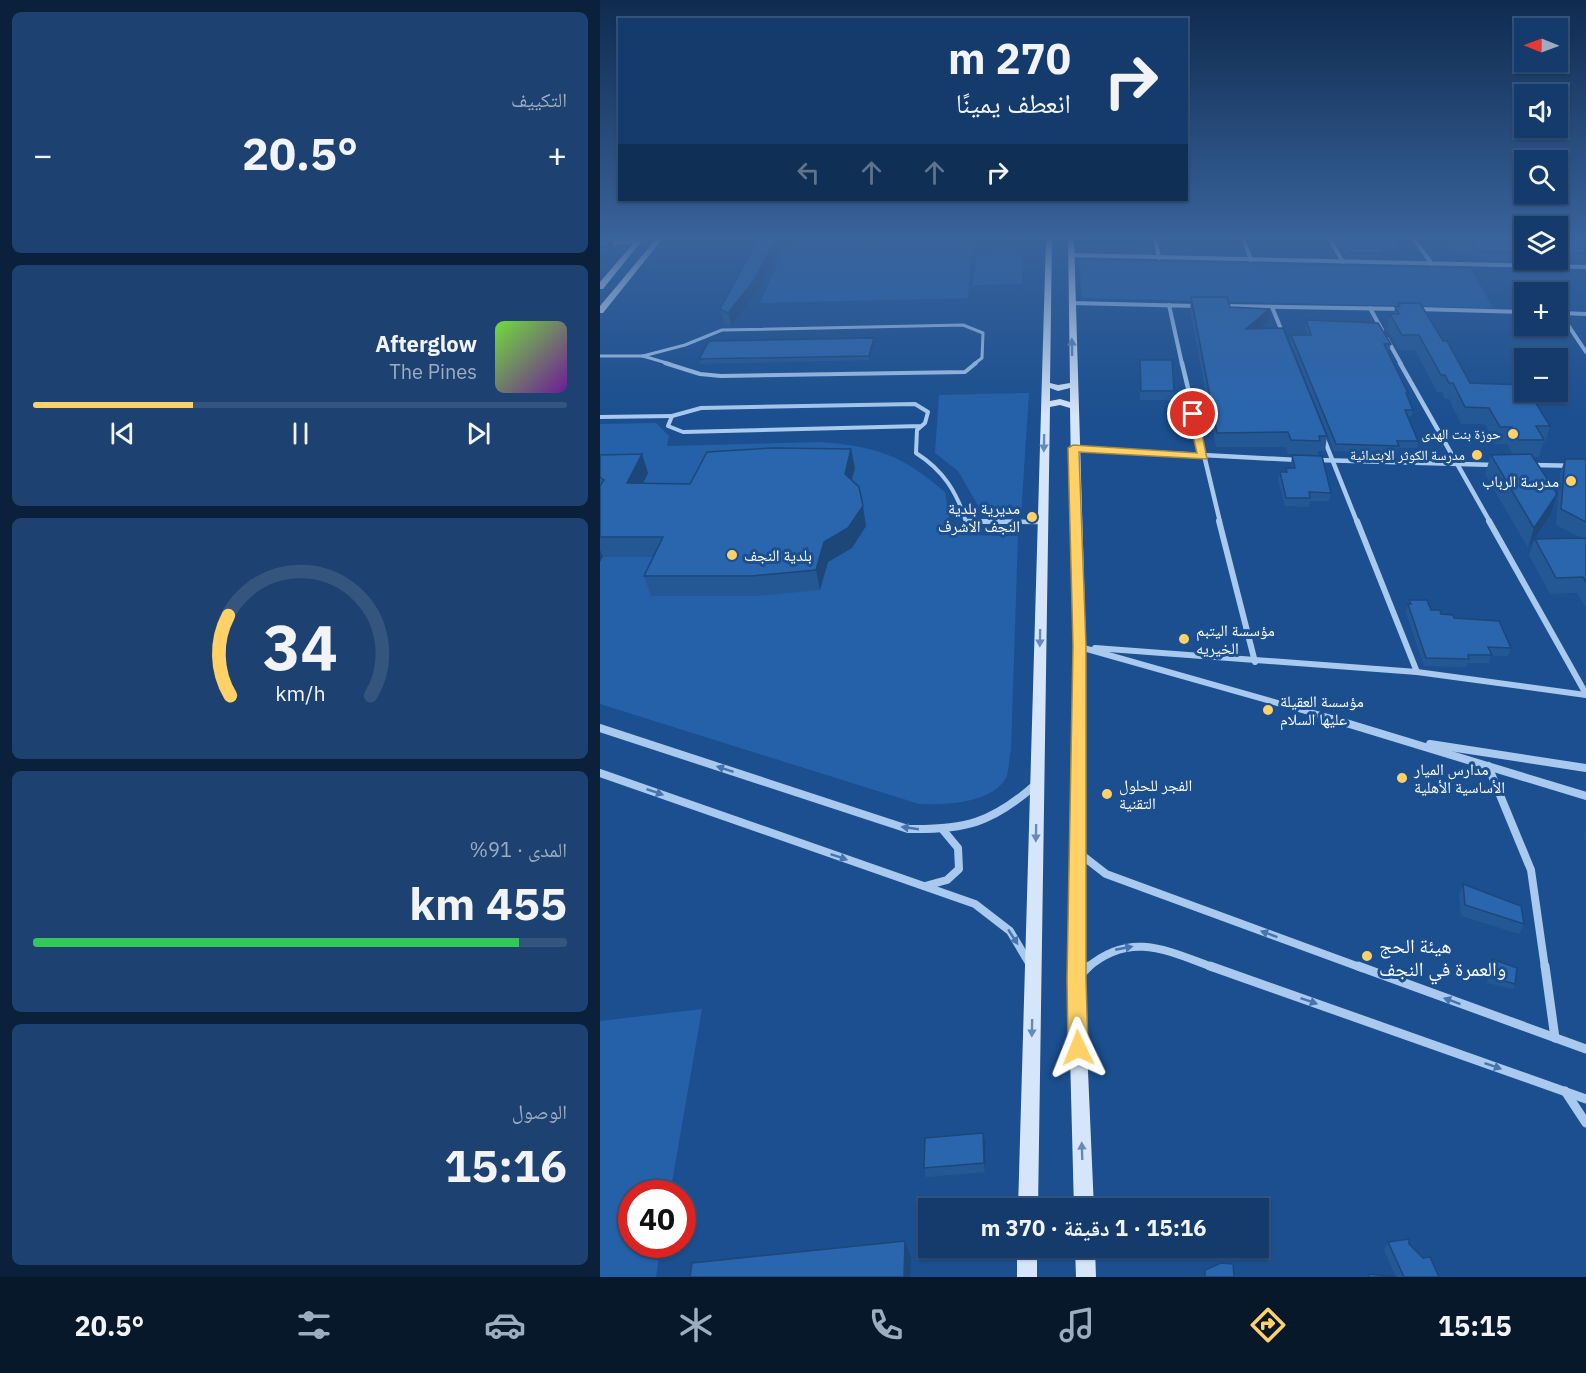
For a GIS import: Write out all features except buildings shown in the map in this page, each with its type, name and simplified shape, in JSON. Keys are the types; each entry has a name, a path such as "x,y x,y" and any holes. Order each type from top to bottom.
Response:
{"street":[{"path":"1028,1198 1048,298"},
{"path":"1071,298 1073,448 1080,646 1076,979 1084,1198"},
{"path":"600,301 609,299"},
{"path":"600,311 609,299"},
{"path":"1071,303 1203,306"},
{"path":"1168,305 1203,457 1256,662"},
{"path":"1215,306 1514,312"},
{"path":"1272,307 1285,340"},
{"path":"1370,308 1586,695"},
{"path":"1568,313 1586,314"},
{"path":"1568,327 1586,352"},
{"path":"1046,384 1058,388 1072,385"},
{"path":"1045,405 1060,402 1073,406"},
{"path":"1320,428 1417,672"},
{"path":"1073,448 1203,457 1504,465"},
{"path":"1528,465 1586,466"},
{"path":"1080,646 1256,662 1417,672 1586,695"},
{"path":"1080,646 1412,741 1586,796"},
{"path":"600,728 908,829 944,830 976,826 1001,813 1037,782"},
{"path":"1412,741 1586,768"},
{"path":"1488,766 1531,870 1556,1038"},
{"path":"600,773 975,904 995,916 1010,931 1033,971"},
{"path":"925,886 947,880 959,869 958,848 944,830"},
{"path":"1079,853 1106,874 1586,1049"},
{"path":"1076,979 1097,957 1115,949 1138,945 1156,947 1586,1099"},
{"path":"1564,1090 1586,1123"},
{"path":"1027,1276 1028,1258"},
{"path":"1085,1258 1086,1277"}],"lane":[{"path":"600,356 643,356 685,345 722,330 963,325 983,333 982,358 964,372 721,376 700,374 643,356"},
{"path":"600,417 672,416 701,408 915,404 928,412 927,418 917,430 916,453 930,461 949,481 960,499 966,522 1043,522"},
{"path":"672,416 668,426 672,430 683,432 921,426"}],"shaded area":[{"path":"762,298 968,298 968,298 760,303"},
{"path":"1081,298 1487,298 1493,308"},
{"path":"1029,393 1021,516 984,516 958,471 935,453 939,395"},
{"path":"656,423 669,436 667,446 819,442 873,450 915,469 945,492 952,535 1018,536 1011,750 1007,775 999,787 990,793 966,801 919,804 600,704 600,424"},
{"path":"702,1009 672,1180 618,1180 618,1258 659,1258 656,1277 600,1277 600,1021"}],"place":[{"name":"حوزة بنت الهدى","path":"1513,434"},
{"name":"مدرسة الكوثر الابتدائية","path":"1477,455"},
{"name":"مدرسة الرباب","path":"1571,481"},
{"name":"مديرية بلدية النجف الاشرف","path":"1032,517"},
{"name":"بلدية النجف","path":"732,555"},
{"name":"مؤسسة اليتبم الخيريه","path":"1184,639"},
{"name":"مؤسسة العقيلة عليها السلام","path":"1268,710"},
{"name":"مدارس الميار الأساسية الأهلية","path":"1402,778"},
{"name":"الفجر للحلول التقنية","path":"1107,794"},
{"name":"هيئة الحج والعمرة في النجف","path":"1367,956"}],"route":[{"path":"1078,1048 1076,979 1080,646 1073,448 1203,457 1193,414"}]}
